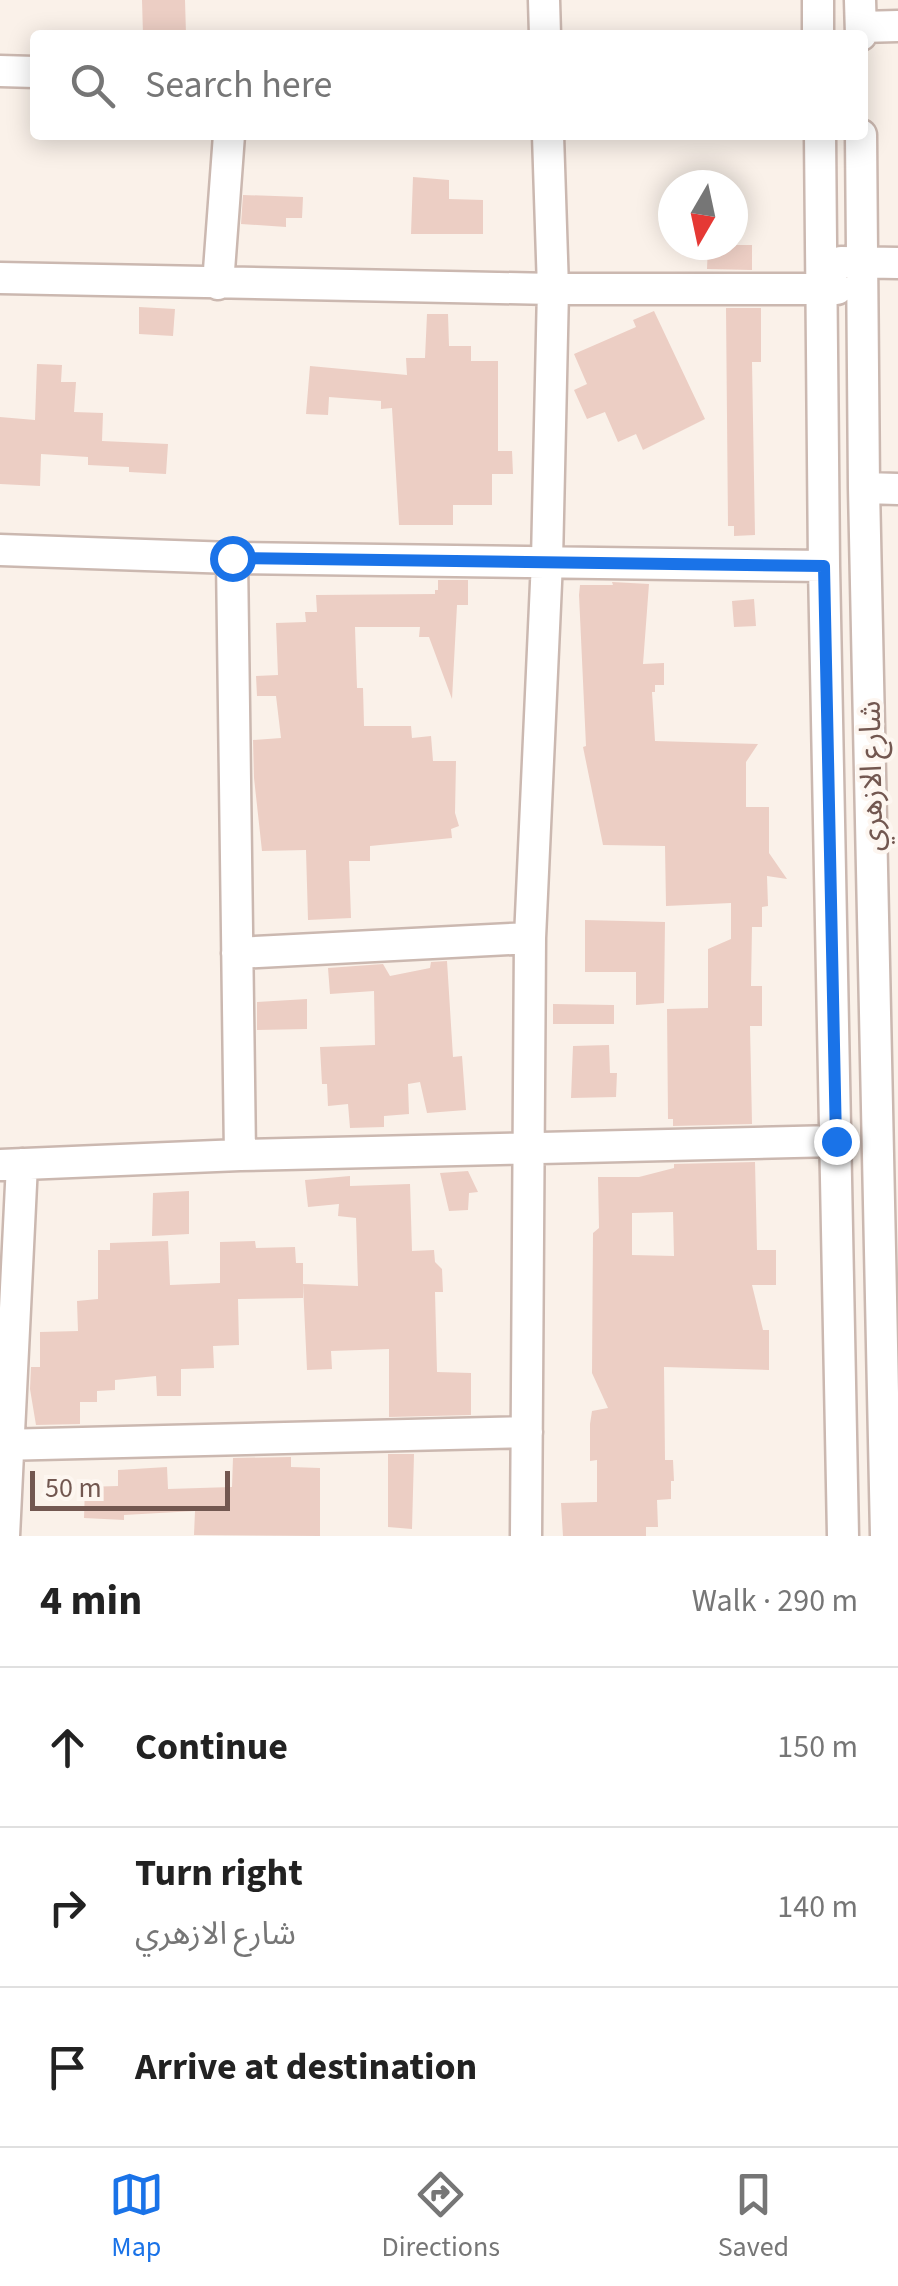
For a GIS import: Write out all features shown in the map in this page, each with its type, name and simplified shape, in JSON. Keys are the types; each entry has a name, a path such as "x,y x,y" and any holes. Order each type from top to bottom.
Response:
{"street":[{"path":"544,0 545,30"},
{"path":"818,0 818,30"},
{"path":"860,21 898,26"},
{"path":"0,72 30,72"},
{"path":"218,284 229,140"},
{"path":"526,1536 530,938 548,561 553,289 548,140"},
{"name":"شارع الازهري","path":"820,140 824,566 843,1536"},
{"name":"شارع الازهري","path":"861,140 864,488 884,697 889,1346 886,1536"},
{"path":"0,278 553,289 820,275 862,277 898,263"},
{"path":"864,488 898,489"},
{"path":"0,550 232,558 824,566"},
{"path":"232,558 240,1155"},
{"path":"238,953 530,938"},
{"path":"4,1536 11,1164 836,1141"},
{"path":"4,1445 527,1432"}],"building":[{"path":"142,0 185,0 186,30 143,30"},
{"path":"413,177 449,180 449,199 483,200 483,234 411,234"},
{"path":"243,195 303,197 302,218 286,218 286,227 241,224"},
{"path":"748,245 752,245 752,270 707,269 707,260 748,260"},
{"path":"139,307 175,309 173,336 139,334"},
{"path":"726,308 761,308 761,362 752,362 755,535 734,536 734,526 728,526"},
{"path":"654,311 705,419 643,450 636,434 618,442 605,412 587,419 574,390 587,384 574,354 636,327 633,320"},
{"path":"427,314 448,314 449,346 471,346 471,361 498,361 498,451 512,451 513,474 492,474 492,505 453,505 453,525 399,525 392,408 381,409 381,401 329,397 328,415 306,414 310,366 407,375 406,358 425,358"},
{"path":"37,364 62,365 61,382 76,382 74,412 103,413 102,441 168,444 166,474 88,465 88,457 41,454 40,486 0,484 0,417 35,420"},
{"path":"438,580 468,580 468,605 457,605 452,699 429,637 419,637 420,627 355,627 357,688 363,688 364,726 411,726 412,738 431,736 433,761 456,761 455,813 459,826 451,829 452,838 370,846 370,861 349,861 351,918 308,920 306,850 262,851 254,778 253,740 281,738 276,696 257,696 256,676 278,675 276,623 306,622 305,612 317,612 316,595 435,594"},
{"path":"612,582 649,584 643,664 664,663 664,685 655,685 652,692 655,741 758,744 746,762 746,807 769,807 769,853 787,879 767,876 768,906 762,907 762,927 752,927 751,986 762,986 762,1026 750,1026 752,1124 673,1126 673,1119 668,1119 667,1009 708,1008 708,949 731,939 731,903 666,906 665,846 603,845 583,747 586,746 579,595 580,585 613,585"},
{"path":"754,599 756,626 734,627 732,601"},
{"path":"585,920 665,922 664,1003 636,1005 636,972 585,972"},
{"path":"447,961 453,1057 462,1056 466,1110 427,1113 420,1082 408,1084 409,1114 384,1116 384,1127 350,1128 348,1104 328,1106 320,1047 375,1045 374,991 330,994 328,968 383,964 390,976 430,968 431,962"},
{"path":"307,999 307,1029 257,1030 257,1002"},
{"path":"553,1004 614,1005 614,1024 553,1024"},
{"path":"609,1045 610,1073 617,1073 616,1097 571,1098 573,1046"},
{"path":"755,1162 757,1250 776,1250 776,1285 752,1285 763,1330 769,1330 769,1370 664,1367 665,1460 673,1460 674,1481 671,1499 657,1500 658,1527 646,1527 646,1536 563,1536 561,1503 597,1502 597,1460 590,1461 590,1424 592,1411 608,1408 592,1373 593,1233 599,1228 598,1177 639,1177 674,1168 674,1164","holes":["673,1212 674,1256 632,1255 632,1213"]},
{"path":"468,1171 478,1192 469,1193 468,1210 449,1211 440,1173"},
{"path":"350,1176 350,1186 410,1184 412,1251 434,1250 435,1262 442,1269 443,1292 435,1292 437,1372 471,1373 471,1415 389,1417 389,1349 331,1351 332,1369 307,1370 303,1284 358,1286 356,1218 338,1216 339,1204 308,1207 305,1180"},
{"path":"189,1191 189,1234 152,1236 153,1193"},
{"path":"168,1241 170,1285 220,1283 220,1242 255,1241 256,1248 295,1247 296,1263 303,1263 303,1298 238,1299 239,1345 213,1346 214,1368 181,1369 181,1396 157,1396 156,1376 115,1380 115,1390 97,1391 97,1402 80,1402 80,1424 36,1425 30,1389 31,1367 40,1367 40,1332 78,1331 77,1301 98,1299 98,1250 110,1250 110,1243"},
{"path":"388,1454 414,1454 412,1529 388,1527"},
{"path":"291,1457 291,1467 320,1468 320,1536 194,1535 195,1511 124,1515 124,1520 84,1518 85,1487 118,1486 118,1470 167,1467 168,1489 232,1487 233,1458"}],"route":[{"path":"232,558 824,566 836,1141"}]}
